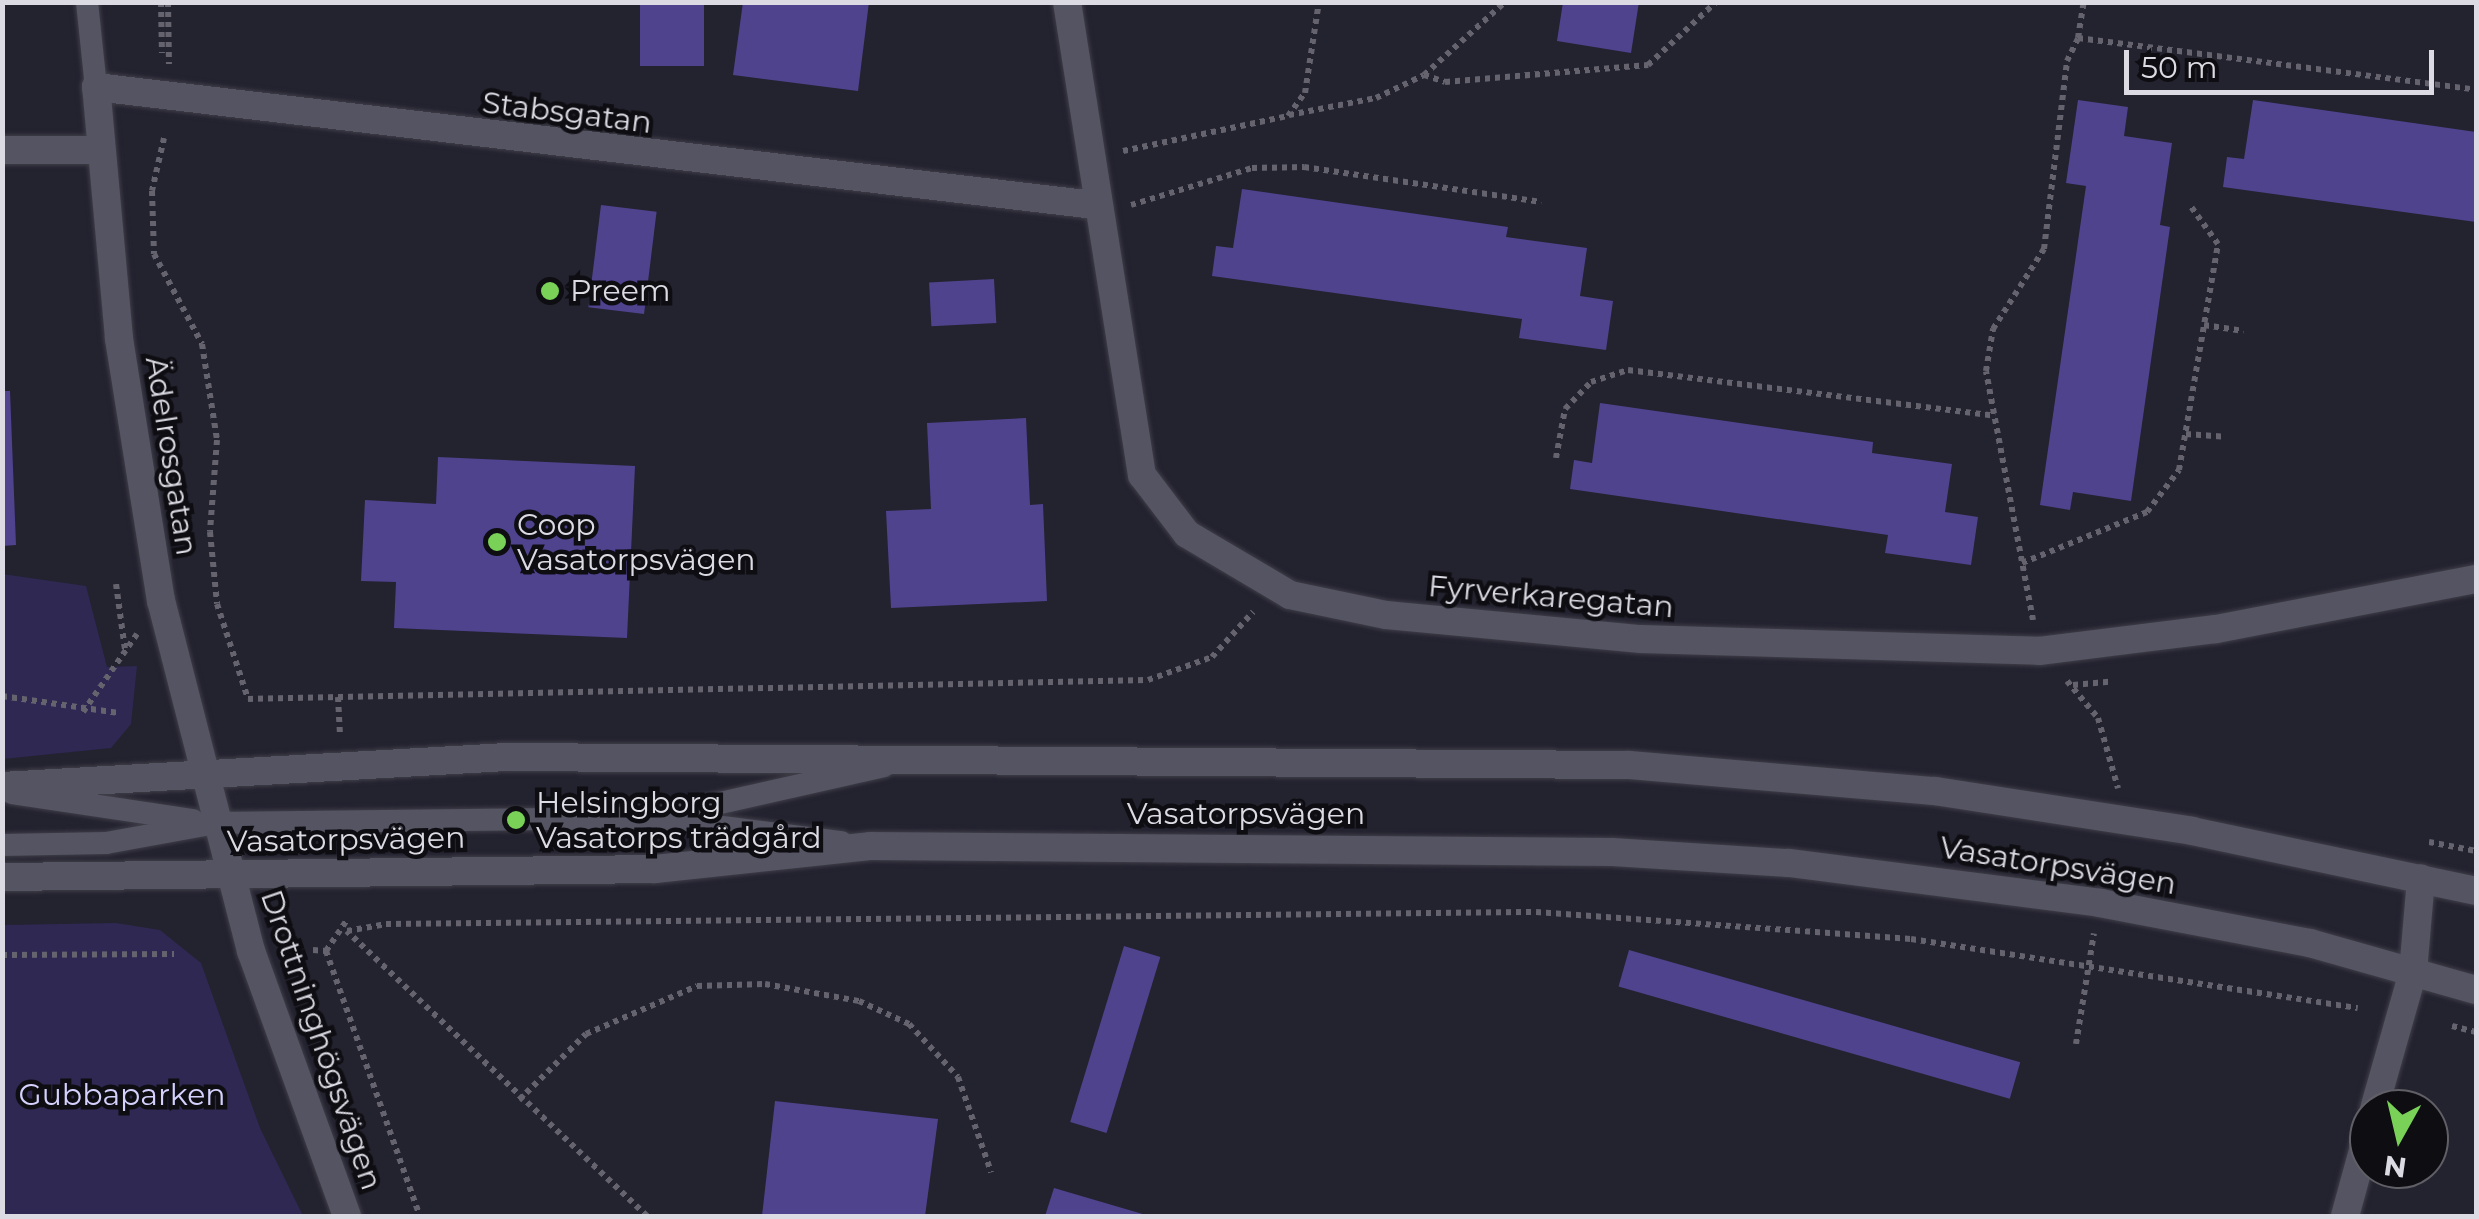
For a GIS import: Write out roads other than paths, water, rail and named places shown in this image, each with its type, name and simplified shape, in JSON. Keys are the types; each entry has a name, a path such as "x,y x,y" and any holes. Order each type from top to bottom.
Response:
{"main road":[{"name":"Fyrverkaregatan","path":"1067,2 1096,210 1142,475 1187,534 1272,588 1386,615 1641,639 2039,651 2216,630 2476,580"},
{"name":"Stabsgatan","path":"96,87 1096,210"},
{"path":"2,150 97,150 96,87"},
{"name":"Ädelrosgatan","path":"97,150 162,601 204,768"},
{"name":"Vasatorpsvägen","path":"2,789 204,768 507,757 886,766 1470,760 1800,775 2192,831 2476,890"},
{"name":"Drottninghögsvägen","path":"204,768 230,875 347,1216"},
{"name":"Vasatorpsvägen","path":"2,877 656,868 870,846 1453,847 1790,863 2176,916 2476,990"},
{"path":"2380,1089 2412,972 2421,878"},
{"path":"2345,1216 2352,1189"}],"lane":[{"path":"87,2 96,87"},
{"path":"653,818 886,766"},
{"path":"2,789 216,824"},
{"path":"2,844 106,843 216,824 653,818 870,846"},
{"path":"2412,972 2476,978"}],"place":[{"name":"Preem","path":"550,291"},
{"name":"Coop Vasatorpsvägen","path":"497,542"},
{"name":"Helsingborg Vasatorps trädgård","path":"516,820"}],"park label":[{"name":"Gubbaparken","path":"122,1095"}]}
